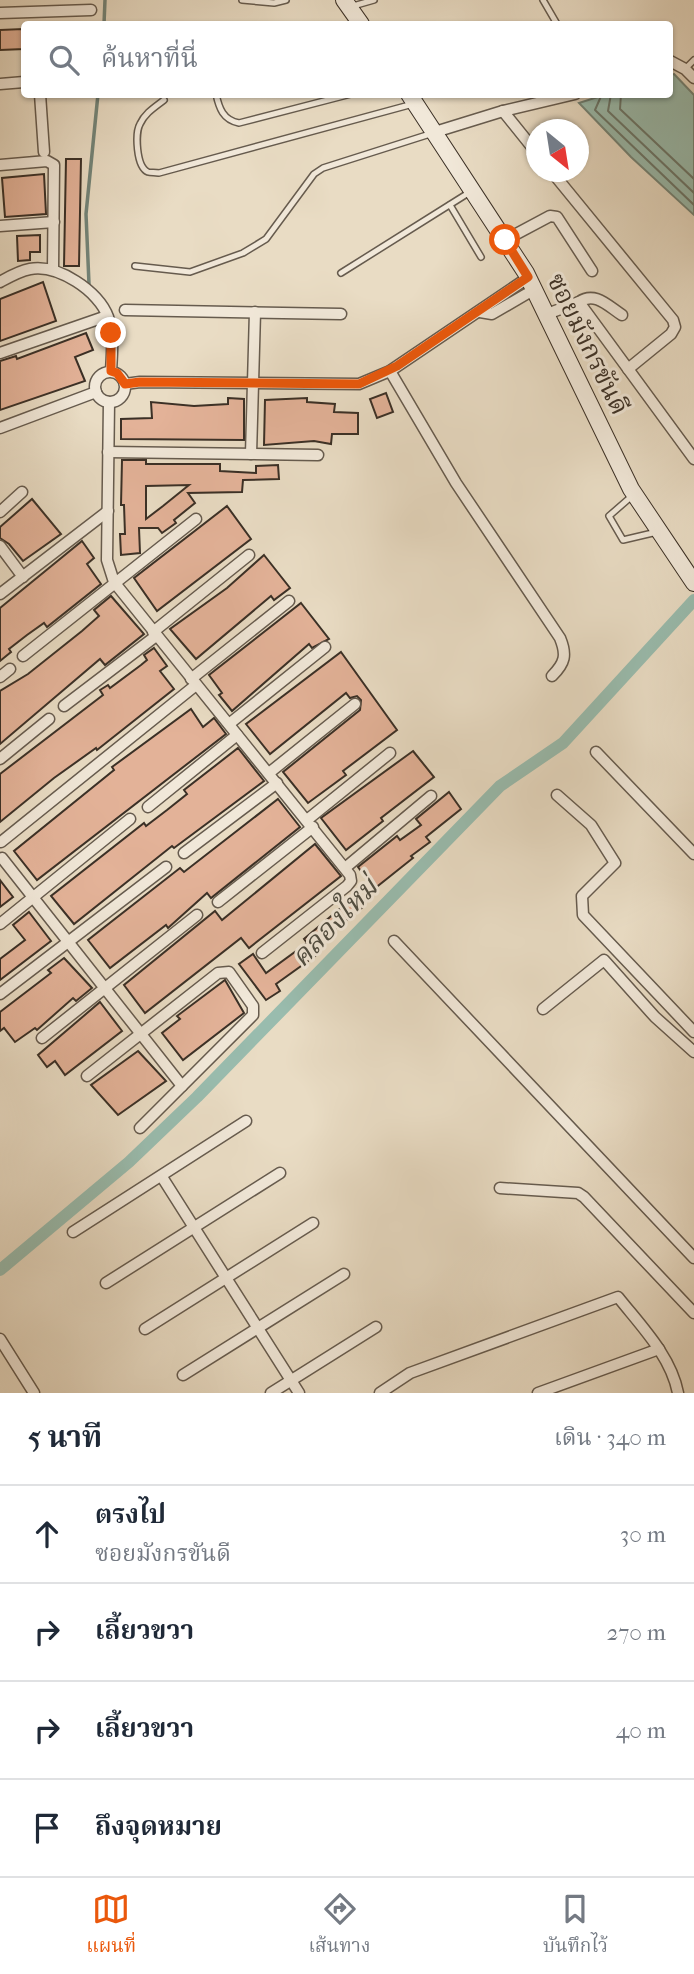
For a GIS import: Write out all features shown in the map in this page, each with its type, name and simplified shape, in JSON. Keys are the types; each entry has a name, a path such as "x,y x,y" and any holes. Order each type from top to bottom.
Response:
{"street":[{"path":"346,4 359,21"},
{"path":"0,13 91,10"},
{"path":"673,63 694,78"},
{"path":"0,84 21,82"},
{"path":"40,98 44,152"},
{"path":"435,132 550,98"},
{"name":"ซอยมังกรขันดี","path":"412,99 532,283 634,495 694,583"},
{"path":"503,111 526,139"},
{"path":"0,165 52,162 55,172 53,270"},
{"path":"560,182 673,320 675,327 671,334 628,369"},
{"path":"505,240 550,216 556,217 592,271"},
{"path":"0,226 54,222"},
{"path":"0,282 31,268 53,270 95,298 107,316 112,349 111,371"},
{"path":"125,384 359,384 390,371 481,312 492,314 532,283"},
{"path":"547,314 595,297 622,315"},
{"path":"579,302 694,459"},
{"path":"125,310 341,314"},
{"path":"251,454 255,312"},
{"path":"0,353 107,316"},
{"path":"96,392 98,378 111,371 117,373 125,384"},
{"path":"390,371 456,483 560,638 566,652 565,661 552,676"},
{"path":"109,402 121,398 125,384"},
{"path":"96,392 109,402"},
{"path":"0,428 96,392"},
{"path":"109,402 107,560 114,582 345,868 351,881 262,953"},
{"path":"108,452 318,455"},
{"path":"0,512 22,492"},
{"path":"0,594 108,511"},
{"path":"23,656 196,519"},
{"path":"0,546 23,577"},
{"path":"64,706 248,555"},
{"path":"182,1086 34,897 1,859 5,850 1,841 289,601"},
{"path":"229,724 325,648"},
{"path":"0,677 10,669"},
{"path":"269,774 355,704"},
{"path":"0,760 49,719"},
{"path":"148,807 237,735"},
{"path":"596,752 694,854"},
{"path":"218,902 390,753"},
{"path":"184,853 277,783"},
{"path":"557,795 591,825 615,863 582,896 583,915 694,1032"},
{"path":"345,868 431,796"},
{"path":"0,924 130,819"},
{"path":"0,994 166,867"},
{"path":"42,1038 197,915"},
{"path":"394,941 694,1258"},
{"path":"543,1009 604,960 655,1017 694,1052"},
{"path":"87,1076 218,973 229,972 255,1011 140,1128"},
{"path":"73,1232 246,1121"},
{"path":"106,1283 280,1173"},
{"path":"162,1177 299,1393"},
{"path":"500,1188 578,1193 694,1313"},
{"path":"145,1329 313,1223"},
{"path":"183,1375 344,1274"},
{"path":"380,1393 410,1373 618,1297 659,1349 675,1377 678,1393"},
{"path":"271,1393 376,1327"},
{"path":"0,1339 34,1393"},
{"path":"538,1393 659,1349"}],"lane":[{"path":"242,0 286,0"},
{"path":"346,4 374,0"},
{"path":"543,0 556,21"},
{"path":"685,69 694,60"},
{"path":"218,98 224,115 230,121 239,123 336,98"},
{"path":"164,100 150,110 138,128 139,155 142,166 148,172 159,173 412,99"},
{"path":"135,266 174,273 190,272 243,253 266,239 314,174 323,167 435,132"},
{"path":"341,273 473,191"},
{"path":"450,205 481,257"},
{"path":"634,495 609,516 618,536 631,541 657,532"}],"water":[{"path":"673,74 694,95 694,215 631,157 579,103 595,98 673,98"}],"building":[{"path":"21,29 21,49 0,50 0,30"},
{"path":"66,159 81,159 79,266 64,266"},
{"path":"44,174 46,214 5,217 2,178"},
{"path":"40,235 40,252 30,252 30,260 18,261 17,236"},
{"path":"43,282 56,321 0,341 0,299"},
{"path":"86,333 93,350 75,357 85,381 0,410 0,361 16,356 17,359"},
{"path":"386,393 393,412 377,418 370,399"},
{"path":"228,398 244,399 244,440 121,439 121,419 152,418 151,402 194,406 228,404"},
{"path":"307,398 307,402 335,404 334,412 358,413 358,434 332,434 331,444 314,441 264,445 265,400"},
{"path":"122,460 146,460 146,464 220,464 220,471 256,473 256,466 278,465 279,479 243,480 242,492 188,493 195,503 162,533 158,528 139,528 140,553 121,555 120,534 125,534 124,505 121,505","holes":["189,485 146,519 146,486"]},
{"path":"32,499 61,534 23,561 9,544 0,538 0,527"},
{"path":"227,506 251,539 157,611 134,578"},
{"path":"82,541 94,558 87,564 101,584 47,627 44,623 27,635 9,649 11,652 0,661 0,608"},
{"path":"264,555 290,588 274,600 271,596 196,659 170,629 227,588"},
{"path":"111,596 144,634 105,665 100,659 0,744 0,691 28,674 82,631 99,616 94,610"},
{"path":"301,603 329,639 312,648 309,644 232,711 219,695 222,693 209,675"},
{"path":"154,648 167,666 160,671 174,689 97,750 96,748 54,778 0,822 0,774 103,695 100,690 108,685 110,688 141,665 147,660 144,655"},
{"path":"341,652 397,730 343,771 346,775 308,803 283,772 360,710 361,700 357,696 350,698 346,693 270,754 246,724"},
{"path":"191,709 203,727 214,718 226,734 37,880 14,851 114,770 112,767"},
{"path":"238,748 264,781 174,848 172,846 74,924 51,896 144,823 146,826 167,810 187,794 184,790"},
{"path":"413,751 434,777 381,818 383,821 346,850 321,818"},
{"path":"449,792 461,809 426,837 430,842 411,856 413,858 374,889 358,867 397,836 400,840 421,825 416,819"},
{"path":"278,799 300,827 211,898 207,893 168,928 166,925 110,968 88,940 180,868 184,872"},
{"path":"315,844 341,876 249,948 241,938 145,1013 124,985 215,911 222,920"},
{"path":"0,880 13,897 0,907"},
{"path":"355,896 363,907 326,936 328,939 311,951 315,956 276,984 280,991 266,1000 239,964 253,954 266,973 307,943 304,939"},
{"path":"29,912 51,941 0,980 0,959 25,940 13,925"},
{"path":"64,958 92,988 76,1001 73,998 37,1030 35,1028 15,1042 4,1028 0,1031 0,1012 51,973 48,970"},
{"path":"225,980 244,1013 183,1060 162,1033 180,1019 177,1016"},
{"path":"100,1002 122,1031 65,1075 55,1061 47,1067 38,1055"},
{"path":"138,1051 166,1081 118,1115 91,1085"}],"waterway":[{"path":"104,21 105,0"},
{"path":"89,284 86,214 98,98"},
{"name":"คลองใหม่","path":"0,1270 129,1162 197,1097 500,786 563,743 694,600"}],"route":[{"path":"111,333 111,371 123,378 125,384 359,384 390,371 481,312 484,304 528,277 505,240"}]}
